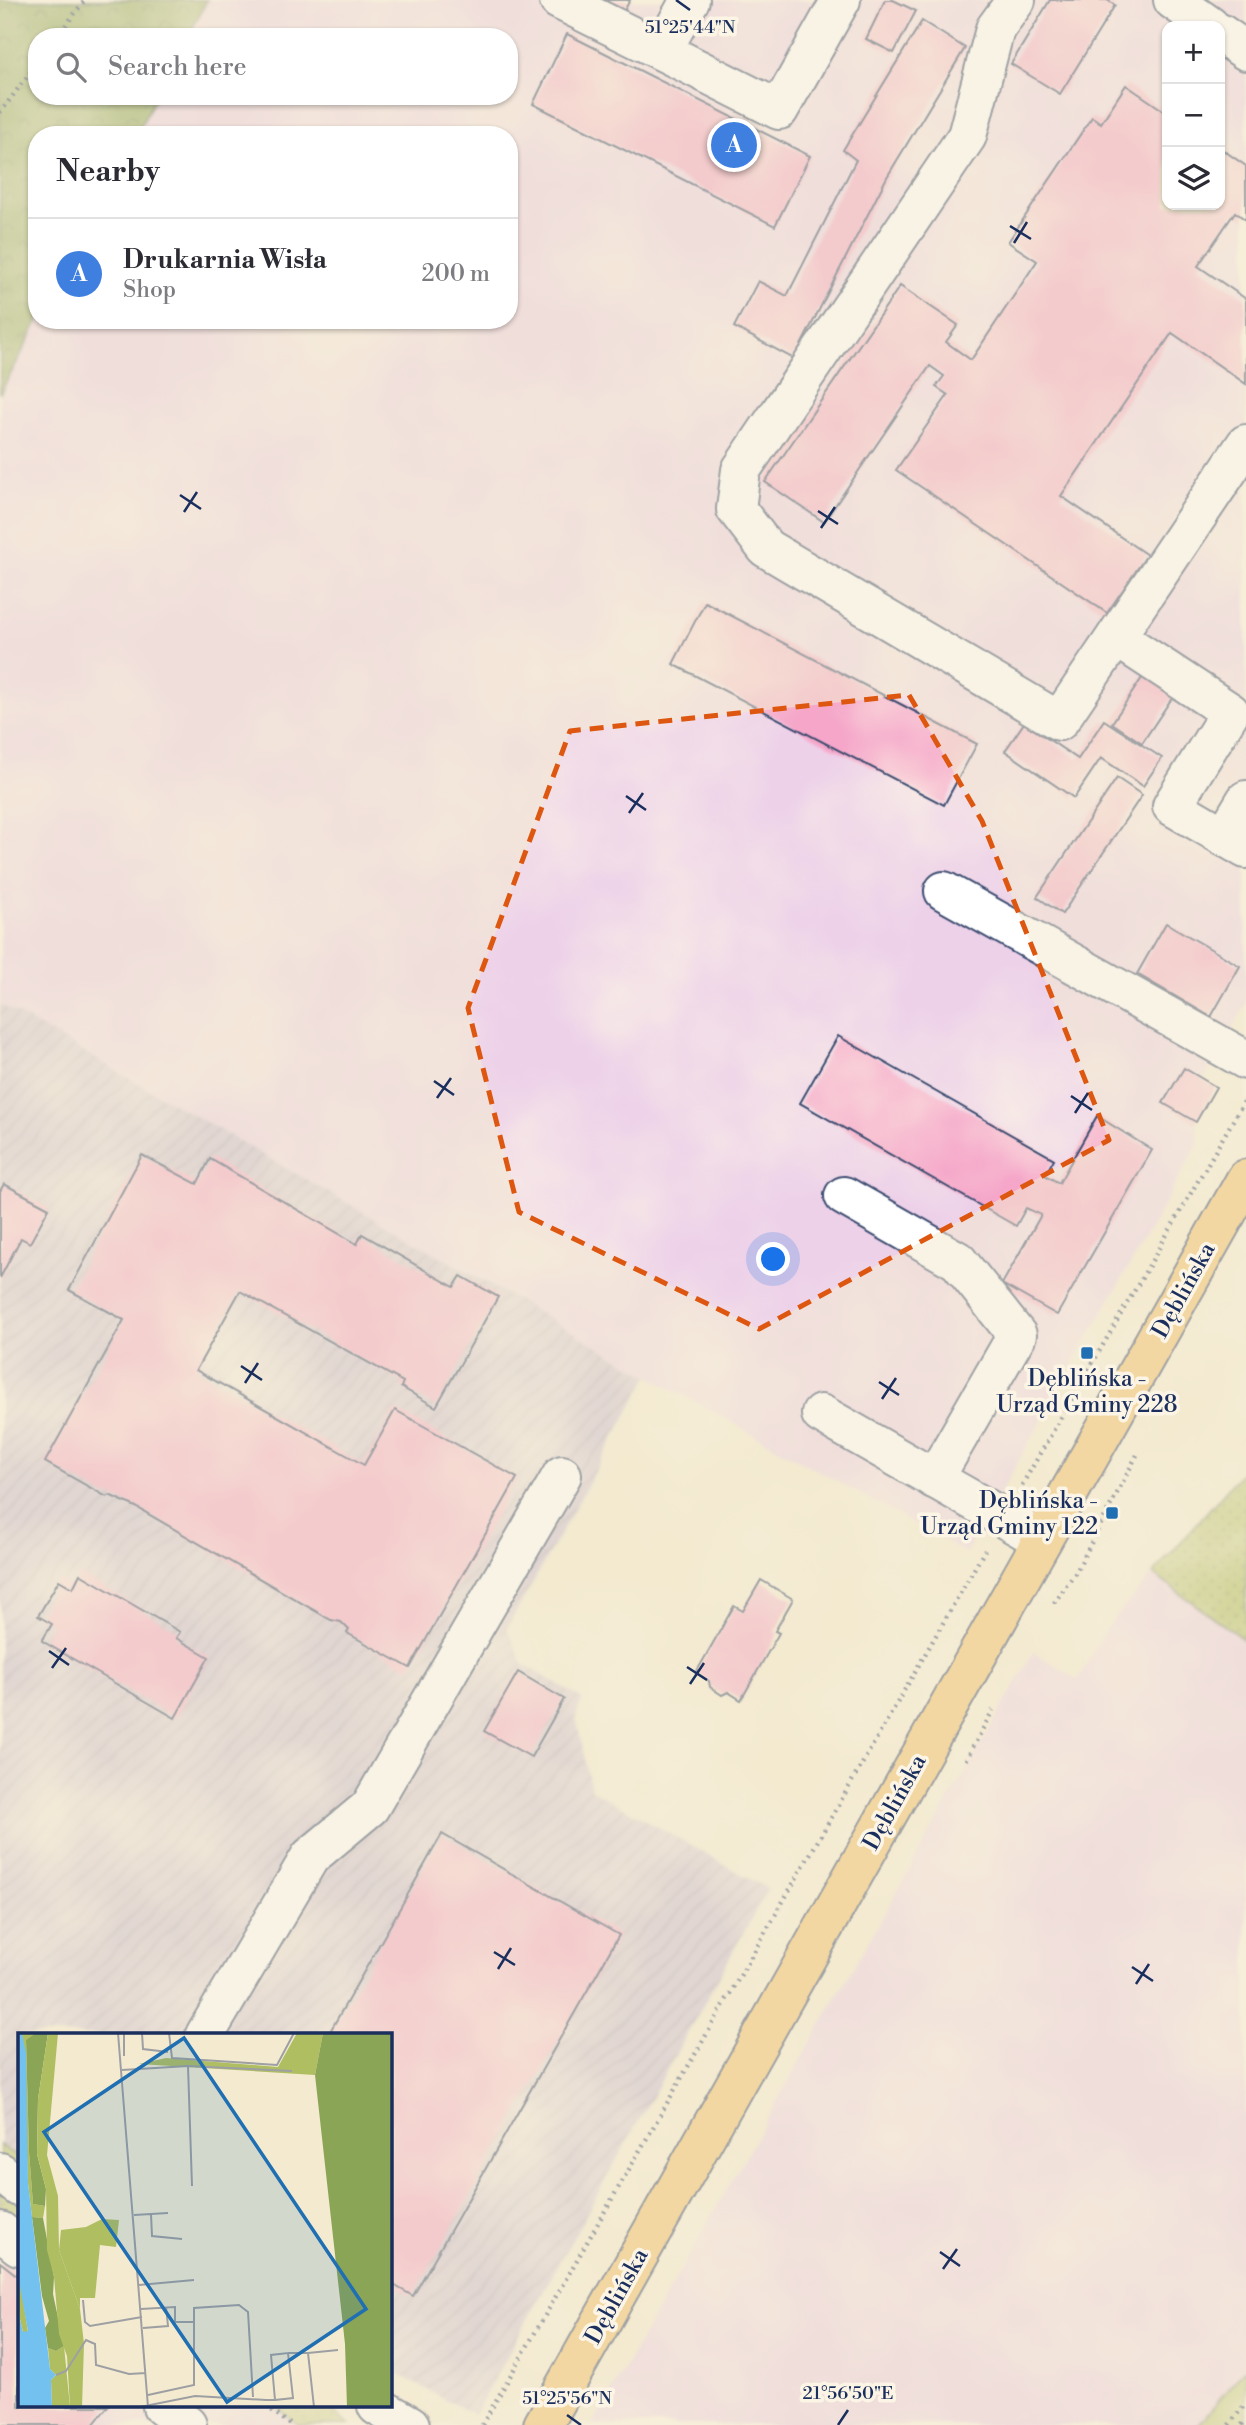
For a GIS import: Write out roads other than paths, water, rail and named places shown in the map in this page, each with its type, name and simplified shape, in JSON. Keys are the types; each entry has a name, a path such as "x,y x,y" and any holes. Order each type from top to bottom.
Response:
{"main road":[{"name":"Dęblińska","path":"542,2425 1246,1179"}],"lane":[{"path":"559,0 779,110 841,0"},
{"path":"662,51 690,0"},
{"path":"1016,0 995,29 967,136 741,470 736,509 766,548 1059,721 1246,444"},
{"path":"1173,0 1203,21"},
{"path":"1225,36 1246,51"},
{"path":"1116,636 1230,712 1172,806 1235,843 1246,800"},
{"path":"944,891 1246,1060"},
{"path":"844,1196 958,1261 1017,1335 934,1479"},
{"path":"821,1414 1042,1540"},
{"path":"206,2033 310,1857 370,1807 562,1475"},
{"path":"0,2172 18,2186"},
{"path":"0,2231 18,2245"},
{"path":"139,2425 152,2408"},
{"path":"165,2408 187,2425"},
{"path":"380,2408 410,2425"}],"place":[{"name":"Drukarnia Wisła","path":"734,145"},
{"name":"Dęblińska - Urząd Gminy 228","path":"1087,1353"},
{"name":"Dęblińska - Urząd Gminy 122","path":"1112,1513"}]}
